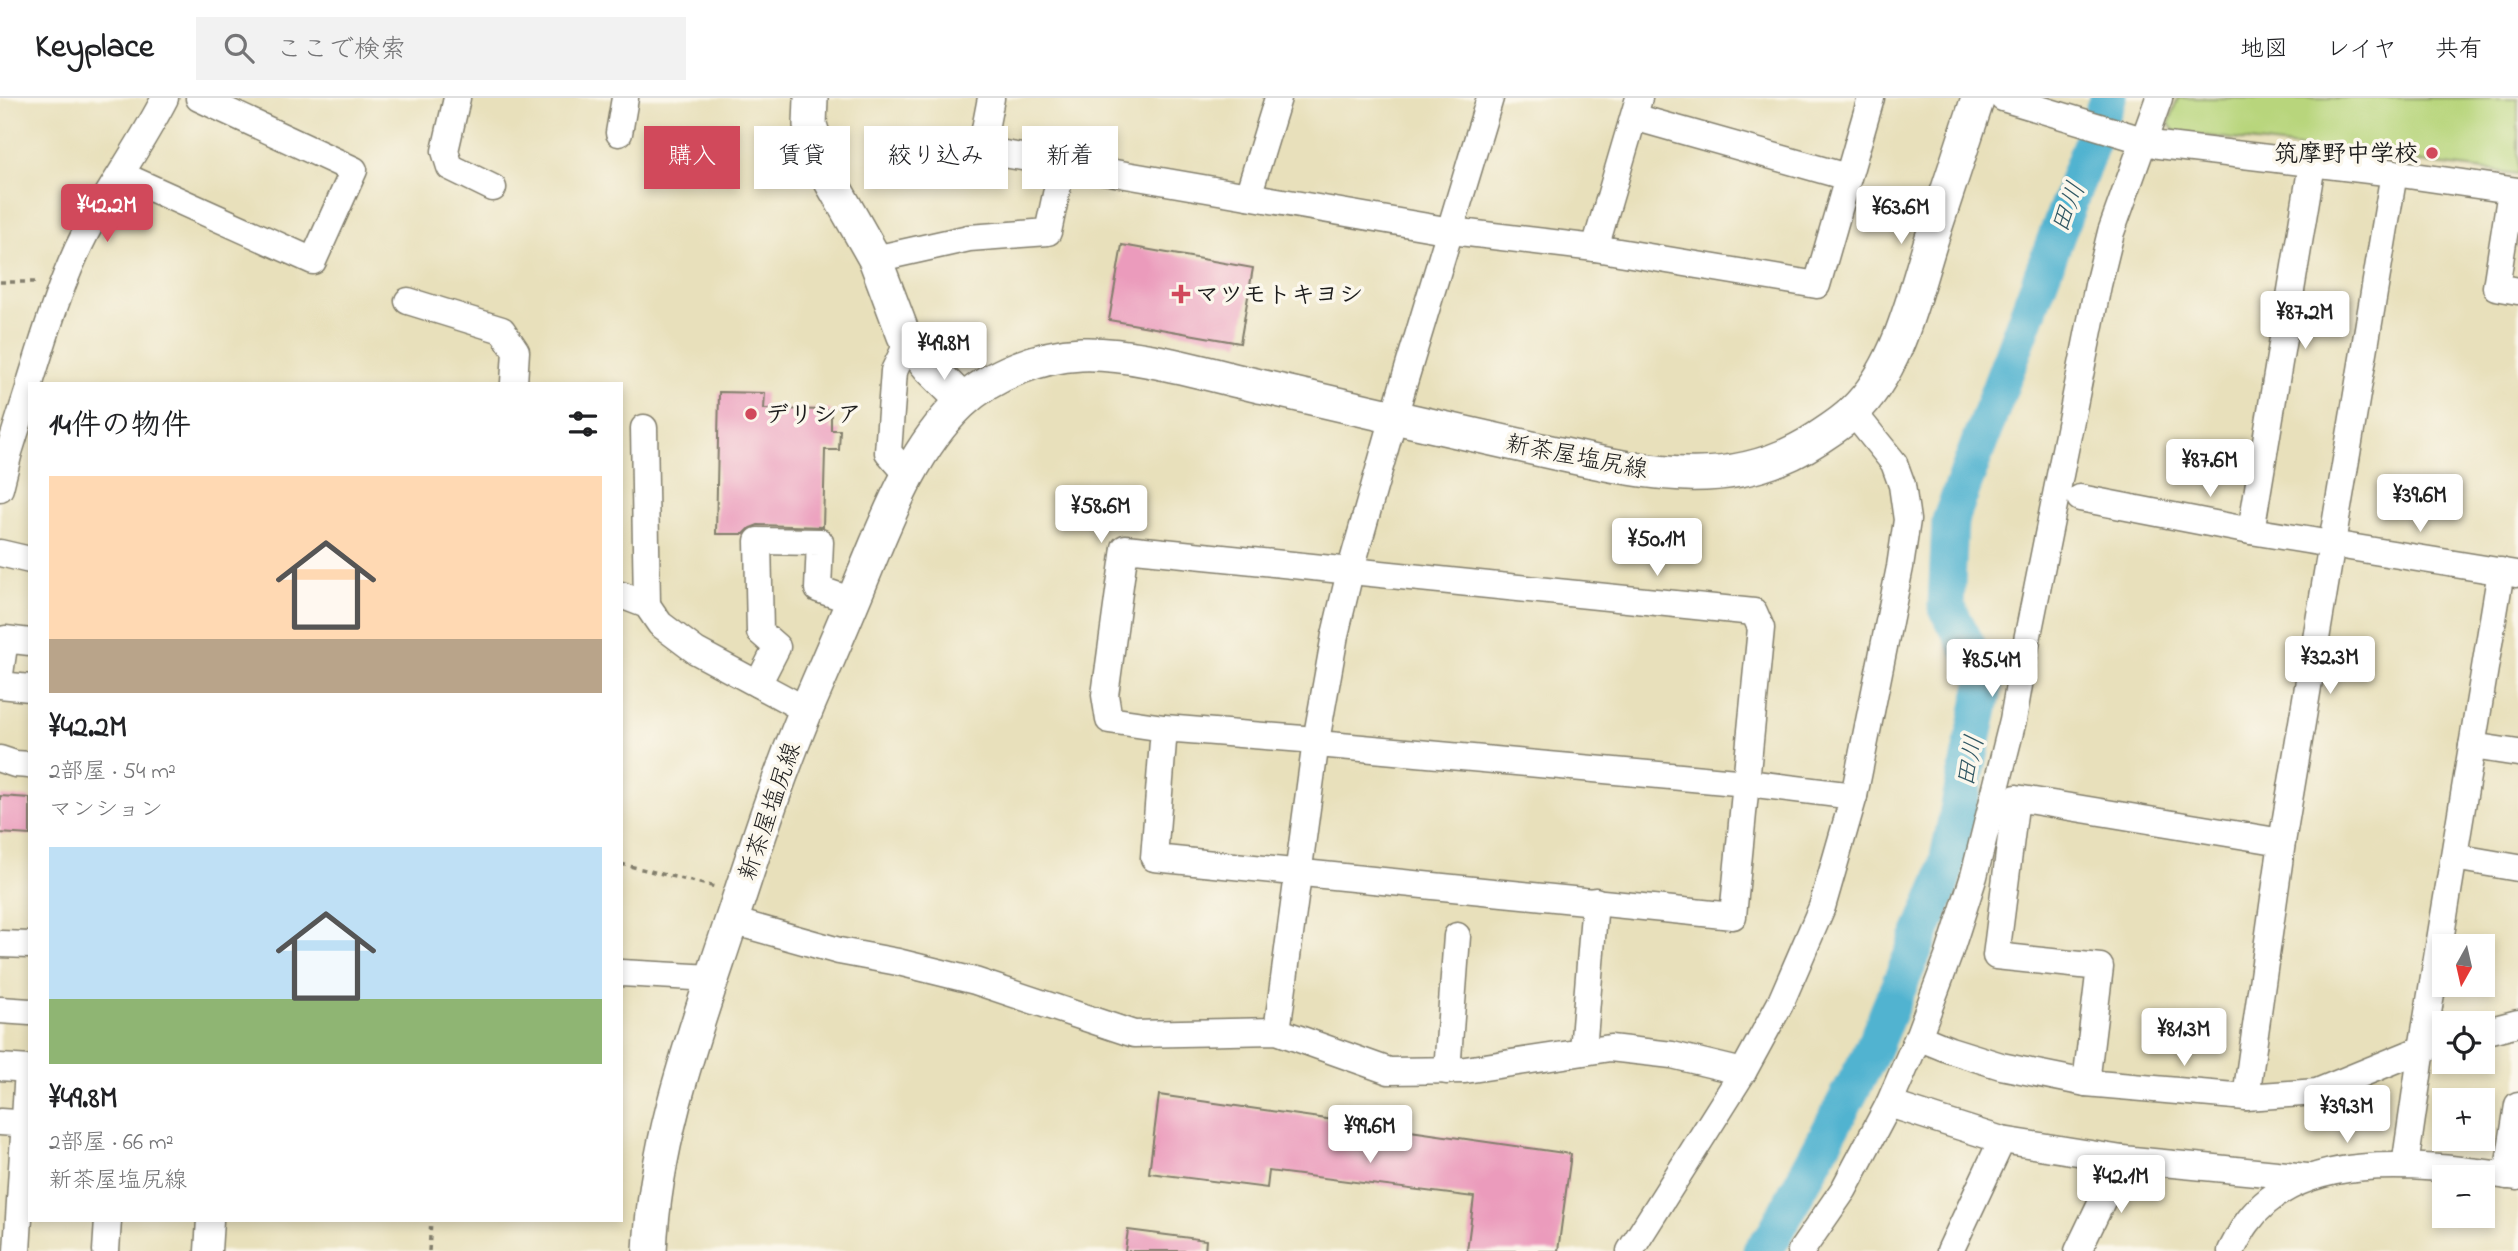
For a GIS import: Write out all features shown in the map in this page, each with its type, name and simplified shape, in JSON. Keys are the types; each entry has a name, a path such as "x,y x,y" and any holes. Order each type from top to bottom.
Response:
{"main road":[{"path":"811,98 810,125 825,171 875,259 904,336 930,368 963,401"},
{"name":"新茶屋塩尻線","path":"650,1251 652,1217 665,1136 712,978 730,905 806,710 885,523 909,476 940,428 963,401 1002,376 1050,358 1082,354 1114,356 1177,367 1394,418 1652,472 1696,475 1757,468 1803,447 1853,412 1878,382 1894,352 1978,98"}],"street":[{"path":"31,382 63,285 86,233 145,138 165,98"},
{"path":"122,175 313,261 354,170 199,98"},
{"path":"457,98 445,151 450,167 493,188"},
{"path":"619,133 625,98"},
{"path":"991,98 981,150 1022,158"},
{"path":"1248,196 1278,98"},
{"path":"1277,1031 1316,741 1335,635 1394,418 1490,98"},
{"path":"1118,175 1451,231 1595,248 1817,285 1871,98"},
{"path":"2004,98 2159,145 2394,173 2515,191 2496,287 2518,291"},
{"path":"1801,1251 1843,1189 1889,1104 1948,957 1974,876 1997,791 2098,285 2137,138 2159,98"},
{"path":"1595,248 1637,107 1847,177"},
{"path":"2251,531 2312,164"},
{"path":"2246,1097 2282,842 2394,173"},
{"path":"875,259 969,238 1048,232 1057,189"},
{"path":"408,301 502,330 516,351 514,382"},
{"path":"908,342 894,371 888,452 909,476"},
{"path":"0,488 13,453 28,392"},
{"path":"1630,1251 1743,1072 1780,1004 1822,907 1854,796 1907,520 1902,485 1894,463 1853,412"},
{"path":"644,428 647,605 660,624 696,651 806,710"},
{"path":"2080,498 2251,531 2510,573 2472,746 2454,857 2437,1011"},
{"path":"758,684 777,647 760,632 758,541 820,542 817,589 853,601"},
{"path":"1164,728 1154,858 1733,916 1747,783 1760,628 1754,612 1125,548 1105,695 1109,720 1164,728 1316,741 1329,745 1747,783 1854,796"},
{"path":"0,553 28,560"},
{"path":"623,596 647,605"},
{"path":"0,674 5,639 28,642"},
{"path":"0,685 28,688"},
{"path":"2472,746 2518,753"},
{"path":"0,759 28,765"},
{"path":"2086,1083 2100,968 1996,956 2016,798 2282,842"},
{"path":"2454,857 2518,868"},
{"path":"1583,1051 1595,901"},
{"path":"730,905 839,951 975,981 1134,1034 1277,1031 1389,1071 1465,1070 1610,1048 1672,1055 1743,1072"},
{"path":"1447,1071 1457,936"},
{"path":"0,944 28,944"},
{"path":"623,973 712,978"},
{"path":"0,1010 28,1012"},
{"path":"2495,1029 2518,1023"},
{"path":"1918,1037 2001,1066 2086,1083 2246,1097 2317,1091 2432,1046"},
{"path":"2405,1166 2432,1050"},
{"path":"0,1067 28,1069"},
{"path":"17,1251 18,1123 28,1074"},
{"path":"1889,1104 2002,1140 2122,1159 2307,1177"},
{"path":"2231,1251 2248,1222 2276,1195 2307,1177 2334,1170 2405,1166 2513,1177 2518,1105"},
{"path":"1950,1251 2002,1140"},
{"path":"2078,1251 2122,1159"},
{"path":"106,1251 108,1222"},
{"path":"208,1251 210,1222"}],"path":[{"path":"0,282 34,281 63,285"},
{"path":"623,865 730,905"},
{"path":"429,1251 430,1222"}],"green space":[{"name":"筑摩野中学校","path":"2178,98 2518,98 2518,174 2175,132 2169,124"}],"building":[{"name":"マツモトキヨシ","path":"1122,245 1253,268 1240,343 1109,320"},
{"path":"719,392 765,393 764,409 831,410 831,430 840,430 839,450 825,450 823,527 758,525 744,534 716,534"},
{"path":"0,796 28,798 28,835 0,833"},
{"path":"1159,1095 1571,1154 1558,1251 1467,1251 1474,1197 1269,1171 1267,1188 1149,1173"},
{"path":"1128,1230 1206,1240 1205,1251 1125,1251"}],"waterway":[{"name":"田川","path":"1761,1251 1773,1237 1870,1055 1943,881 1986,680 1946,606 1950,521 2108,98"}],"place":[{"name":"筑摩野中学校","path":"2432,153"},
{"name":"マツモトキヨシ","path":"1181,294"},
{"name":"デリシア","path":"751,414"}]}
